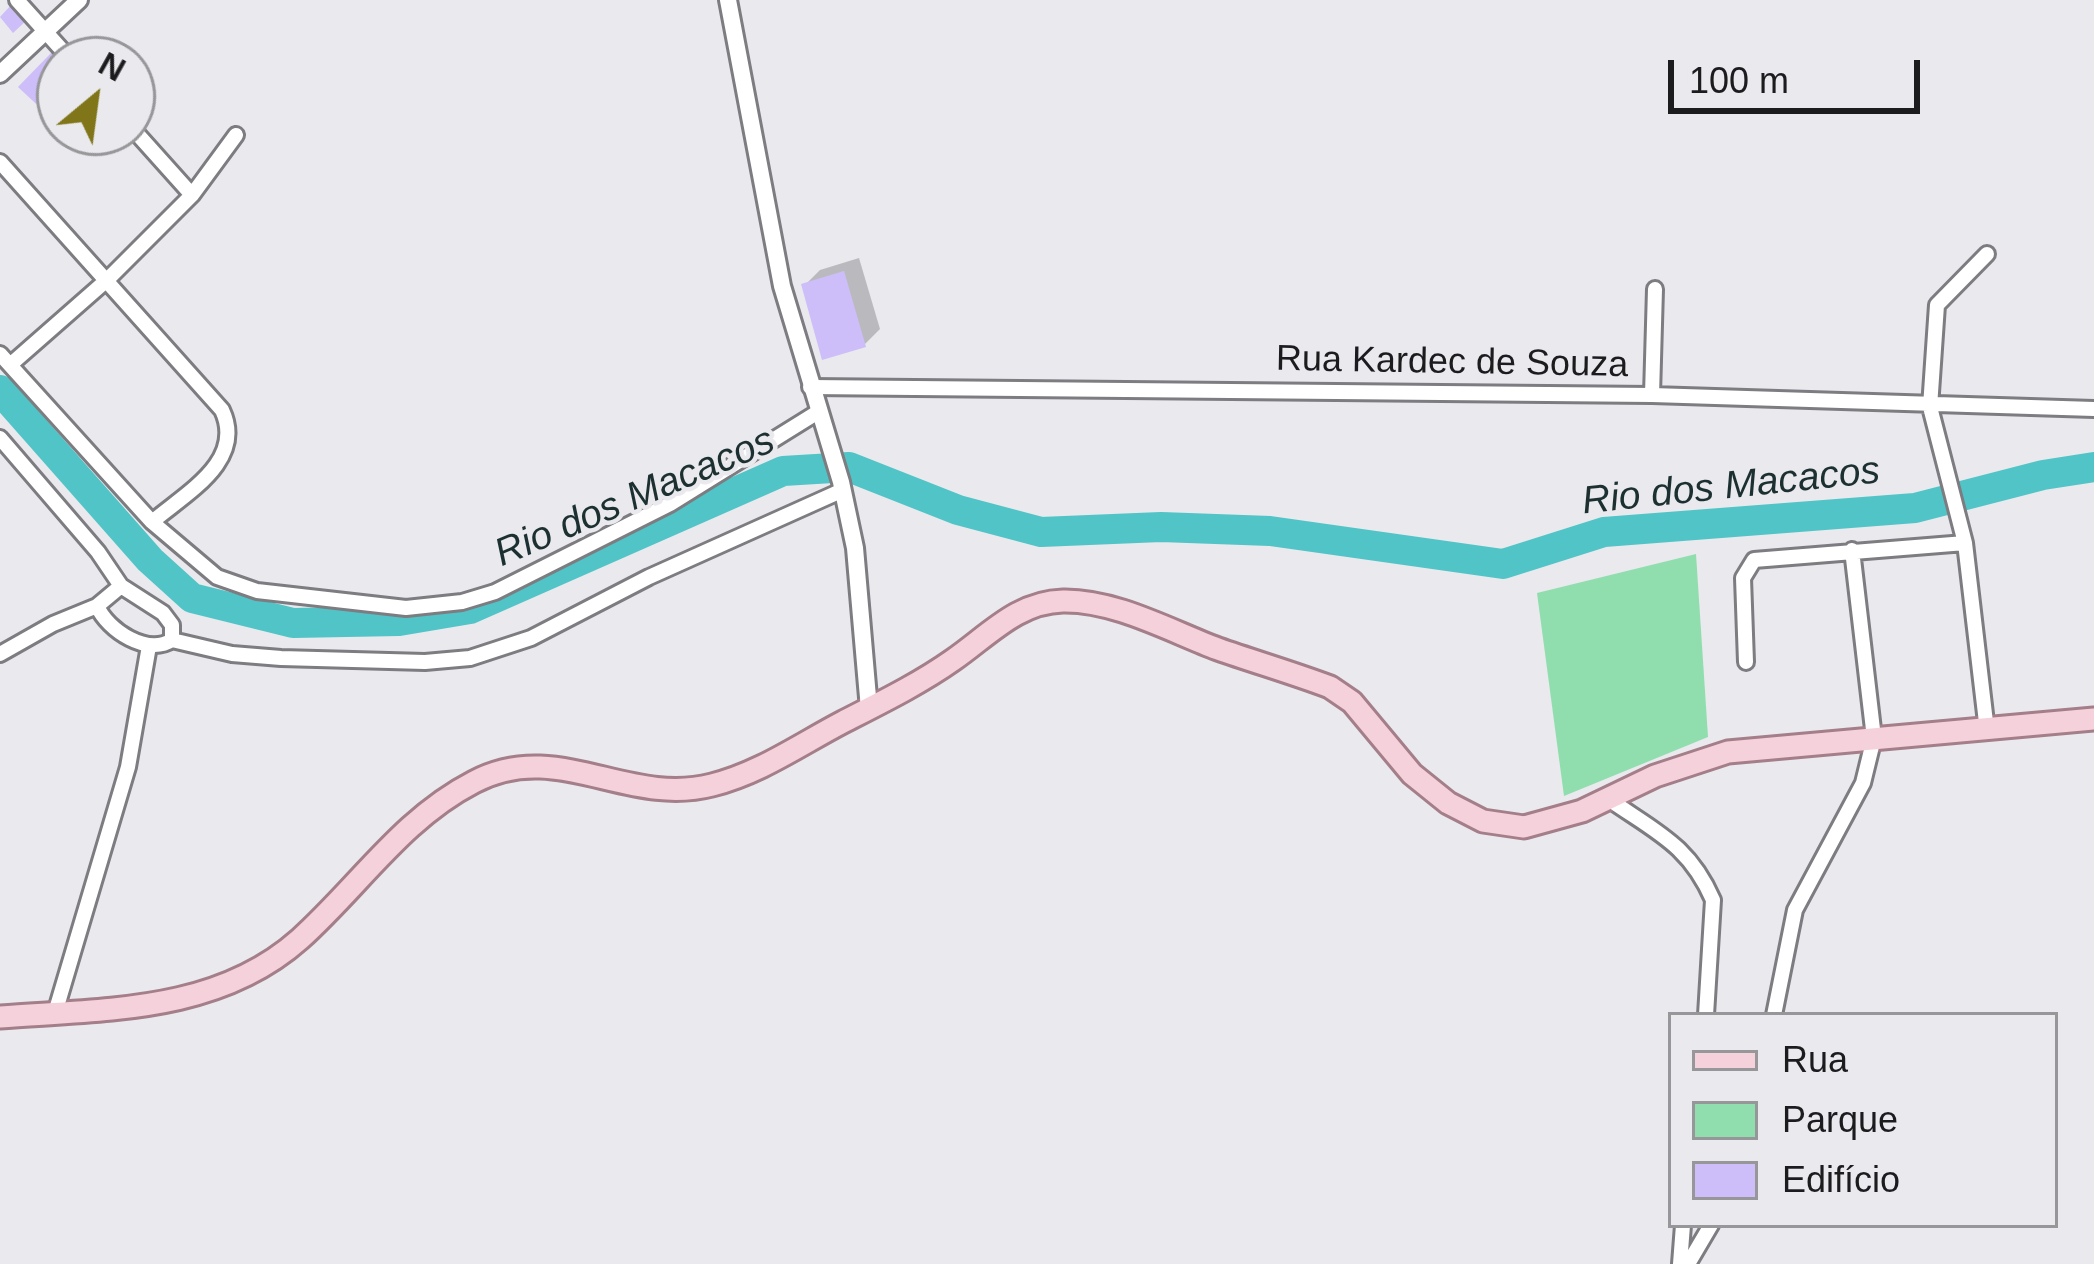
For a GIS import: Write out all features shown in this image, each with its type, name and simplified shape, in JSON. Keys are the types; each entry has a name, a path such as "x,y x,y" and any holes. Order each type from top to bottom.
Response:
{"main road":[{"path":"0,1017 180,1000 230,986 301,938 422,814 494,772 519,766 562,766 659,790 709,786 755,771 952,661 1011,615 1045,604 1081,603 1129,615 1330,687 1352,702 1412,774 1448,803 1484,820 1524,826 1610,800 1655,776 1728,752 2094,719"}],"street":[{"path":"16,0 49,36"},
{"path":"0,74 79,0"},
{"path":"728,0 782,286 842,486 855,548 869,709"},
{"path":"236,135 192,195 108,279 5,359 152,522 218,577 257,591 406,608 462,602 495,592 670,504 818,412"},
{"path":"156,155 192,195"},
{"path":"0,162 108,279 222,410 228,423 229,446 218,464 152,522"},
{"path":"1987,254 1937,305 1930,406 1965,542 1987,731"},
{"path":"1652,395 1655,289"},
{"name":"Rua Kardec de Souza","path":"810,387 1652,395 2094,410"},
{"path":"0,438 98,552 121,586 163,613 172,625 172,640"},
{"path":"97,606 113,626 149,646 172,640 281,658 425,662 470,658 531,638 842,486"},
{"path":"1746,662 1743,578 1754,560 1965,542"},
{"path":"1775,1012 1795,910 1863,783 1874,738 1852,550"},
{"path":"0,654 97,606 121,586"},
{"path":"55,1012 81,913 118,803 149,646"},
{"path":"1610,800 1677,843 1706,884 1713,900 1706,1012"},
{"path":"1683,1228 1684,1264"},
{"path":"1684,1264 1709,1228"}],"green space":[{"path":"1696,554 1708,737 1564,796 1537,593"}],"building":[{"path":"12,4 29,18 13,33 0,17"},
{"path":"36,68 36,104 18,87"},
{"path":"844,271 866,347 822,360 801,284"}],"waterway":[{"name":"Rio dos Macacos","path":"0,390 150,560 192,598 293,623 399,621 470,609 783,471 849,467 958,510 1041,532 1161,527 1270,531 1503,564 1604,532 1915,508 2094,467"}]}
